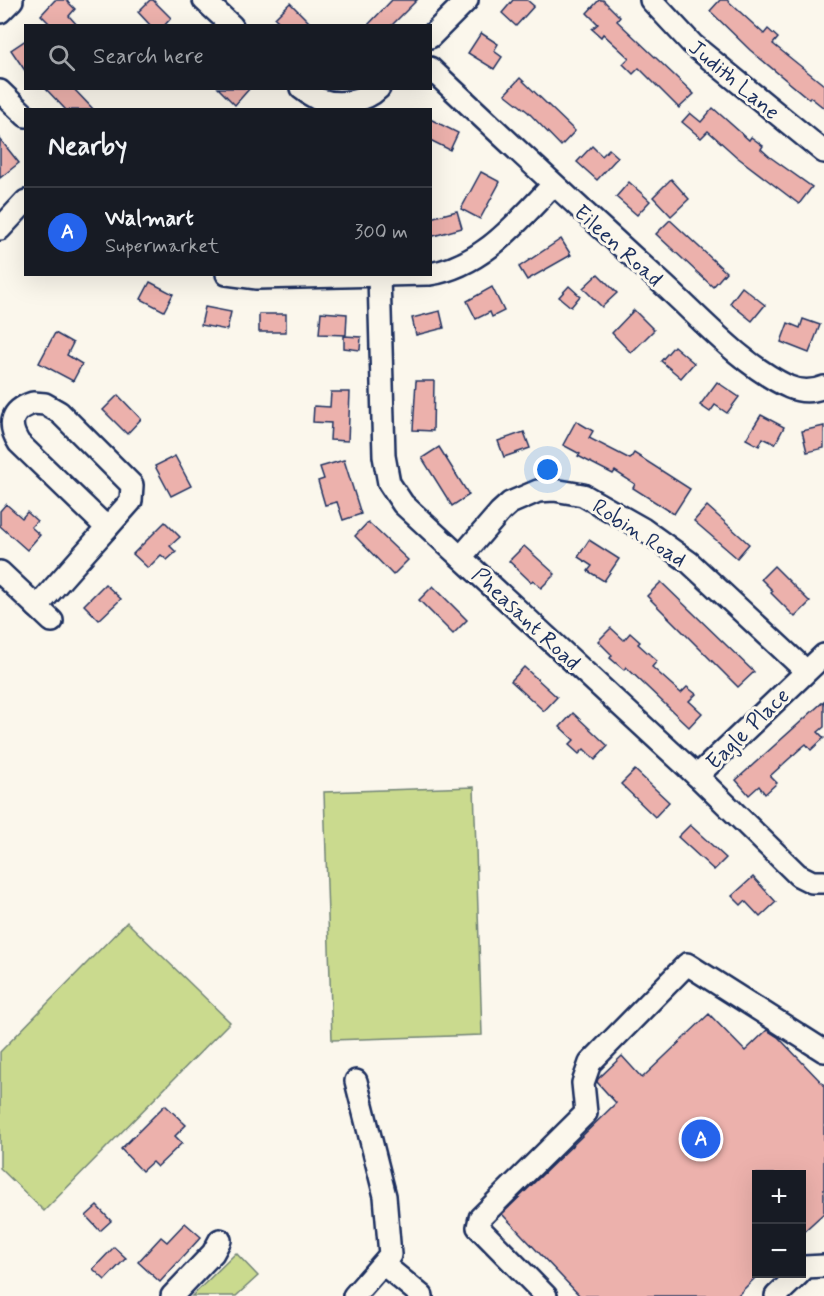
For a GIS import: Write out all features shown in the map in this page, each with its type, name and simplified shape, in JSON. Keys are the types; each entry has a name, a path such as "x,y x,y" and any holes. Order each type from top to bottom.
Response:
{"street":[{"path":"0,12 12,0"},
{"path":"204,0 230,24"},
{"path":"432,35 467,0"},
{"name":"Judith Lane","path":"651,0 693,45 824,152"},
{"name":"Eileen Road","path":"432,70 553,185 741,356 781,383 796,390 811,391 824,387"},
{"path":"304,90 317,98 331,102 345,102 362,100 377,90"},
{"path":"0,91 24,114"},
{"path":"432,273 450,269 485,251 501,239 553,185"},
{"path":"0,229 24,203"},
{"path":"242,276 257,278 379,276"},
{"name":"Pheasant Road","path":"379,276 384,456 389,483 403,504 697,776 798,874 812,882 824,882"},
{"path":"0,572 44,614 133,496 132,485 59,412 45,404 33,403 24,406 11,423 13,433 19,443 107,528"},
{"name":"Robin Road","path":"461,557 510,503 538,491 554,490 583,495 643,529 689,562 806,671"},
{"name":"Eagle Place","path":"697,776 824,655"},
{"path":"546,1296 478,1227 480,1218 586,1113 583,1083 590,1063 687,964 824,1051"},
{"path":"354,1296 390,1255 385,1196 356,1081"},
{"path":"172,1296 213,1253 220,1239"},
{"path":"383,1264 422,1296"},
{"path":"806,1267 824,1266"},
{"path":"776,1296 794,1278"}],"green space":[{"path":"474,787 482,1035 332,1040 324,792"},
{"path":"127,922 230,1022 44,1211 0,1168 0,1052"},
{"path":"236,1253 258,1276 236,1296 192,1296"}],"building":[{"path":"55,0 66,0 75,9 69,16 76,24 50,24 41,15"},
{"path":"150,0 153,0 171,18 166,24 149,24 138,12"},
{"path":"392,0 417,0 393,24 369,24"},
{"path":"513,0 527,0 534,6 516,26 502,13"},
{"path":"599,0 603,0 620,17 617,21 694,94 679,108 639,68 633,74 623,64 629,58 603,34 601,37 592,29 598,24 587,13"},
{"path":"720,0 727,0 764,34 768,29 778,38 773,44 824,85 824,108 810,97 809,99 750,50 710,11"},
{"path":"290,3 311,24 281,24 275,18"},
{"path":"481,33 498,44 494,51 502,57 494,69 468,53"},
{"path":"24,41 24,69 11,50"},
{"path":"520,78 575,131 561,146 528,112 505,94"},
{"path":"47,90 75,90 92,108 64,108"},
{"path":"220,90 248,90 235,105"},
{"path":"713,108 749,140 751,137 763,146 761,149 770,157 812,187 799,204 737,157 708,131 701,138 682,122 690,113 701,122"},
{"path":"432,120 458,133 450,150 432,141"},
{"path":"0,139 19,163 0,178"},
{"path":"592,146 602,156 609,149 618,157 597,180 577,162"},
{"path":"481,172 500,182 480,219 461,209"},
{"path":"671,179 689,199 671,216 653,197"},
{"path":"629,182 650,201 637,215 616,197"},
{"path":"457,211 462,228 432,236 432,217"},
{"path":"670,220 726,272 713,287 656,234"},
{"path":"561,239 571,255 527,280 519,267"},
{"path":"598,274 617,293 602,307 583,288"},
{"path":"150,282 173,294 164,311 141,299"},
{"path":"569,286 580,296 571,307 559,297"},
{"path":"492,287 504,311 492,317 490,312 476,319 467,301"},
{"path":"742,287 765,305 752,321 730,303"},
{"path":"205,307 231,312 227,330 201,325"},
{"path":"634,310 654,330 631,353 612,333"},
{"path":"440,311 444,328 416,335 412,318"},
{"path":"321,312 347,314 346,335 319,334"},
{"path":"259,314 286,314 286,332 259,332"},
{"path":"803,319 820,325 809,353 781,342 788,323 800,328"},
{"path":"55,333 73,343 67,355 82,364 73,381 39,363"},
{"path":"344,336 361,337 360,350 344,348"},
{"path":"674,346 694,363 681,378 661,361"},
{"path":"416,381 434,381 433,431 413,430"},
{"path":"717,382 739,397 727,413 715,405 710,412 700,405"},
{"path":"331,392 350,392 348,441 330,440 331,423 313,422 314,406 330,407"},
{"path":"118,395 141,419 127,434 103,410"},
{"path":"761,415 784,427 775,444 763,438 759,446 746,439"},
{"path":"576,421 593,431 589,438 630,459 634,453 690,489 674,514 633,488 635,484 615,471 613,474 578,456 580,454 563,445"},
{"path":"824,426 824,448 807,452 802,431"},
{"path":"524,432 530,448 504,457 498,441"},
{"path":"439,447 469,495 452,506 422,458"},
{"path":"175,456 191,486 171,496 155,466"},
{"path":"344,460 361,514 343,520 337,502 325,505 318,481 324,479 320,467"},
{"path":"6,504 22,518 27,512 37,521 31,527 40,535 27,550 0,526 0,511"},
{"path":"707,506 749,544 737,558 694,521"},
{"path":"165,522 180,537 170,546 176,552 167,560 161,555 148,568 133,554"},
{"path":"368,522 408,560 393,575 355,536"},
{"path":"589,540 619,559 604,581 588,571 592,566 578,557"},
{"path":"524,546 555,574 541,588 533,580 531,582 509,561"},
{"path":"774,566 810,602 795,617 771,593 773,591 761,579"},
{"path":"661,582 754,672 738,687 647,596"},
{"path":"105,584 121,599 99,620 84,605"},
{"path":"433,586 467,620 453,634 419,600"},
{"path":"611,628 624,640 630,633 640,642 638,644 657,661 652,667 681,693 687,687 696,694 689,701 702,713 689,727 626,667 624,670 610,658 612,655 598,641"},
{"path":"524,667 557,697 544,711 511,681"},
{"path":"824,701 824,727 818,732 824,738 811,750 806,744 770,776 777,783 765,794 759,786 749,795 736,780"},
{"path":"573,713 608,746 595,760 584,749 579,754 569,745 574,740 560,727"},
{"path":"635,770 669,802 655,817 621,784"},
{"path":"690,825 726,858 714,870 678,837"},
{"path":"753,877 776,902 760,917 745,901 741,905 732,896"},
{"path":"709,1014 745,1051 767,1030 778,1037 824,1085 824,1213 806,1229 806,1170 752,1170 752,1278 755,1278 737,1296 580,1296 502,1214 616,1103 597,1082 598,1079 622,1056 642,1078"},
{"path":"165,1105 186,1125 175,1136 182,1143 157,1167 152,1162 142,1171 121,1149"},
{"path":"97,1206 111,1221 100,1231 86,1216"},
{"path":"185,1223 201,1237 160,1282 138,1262 161,1237 167,1242"},
{"path":"114,1247 126,1258 105,1280 93,1269"}],"place":[{"name":"Walmart","path":"701,1139"}]}
